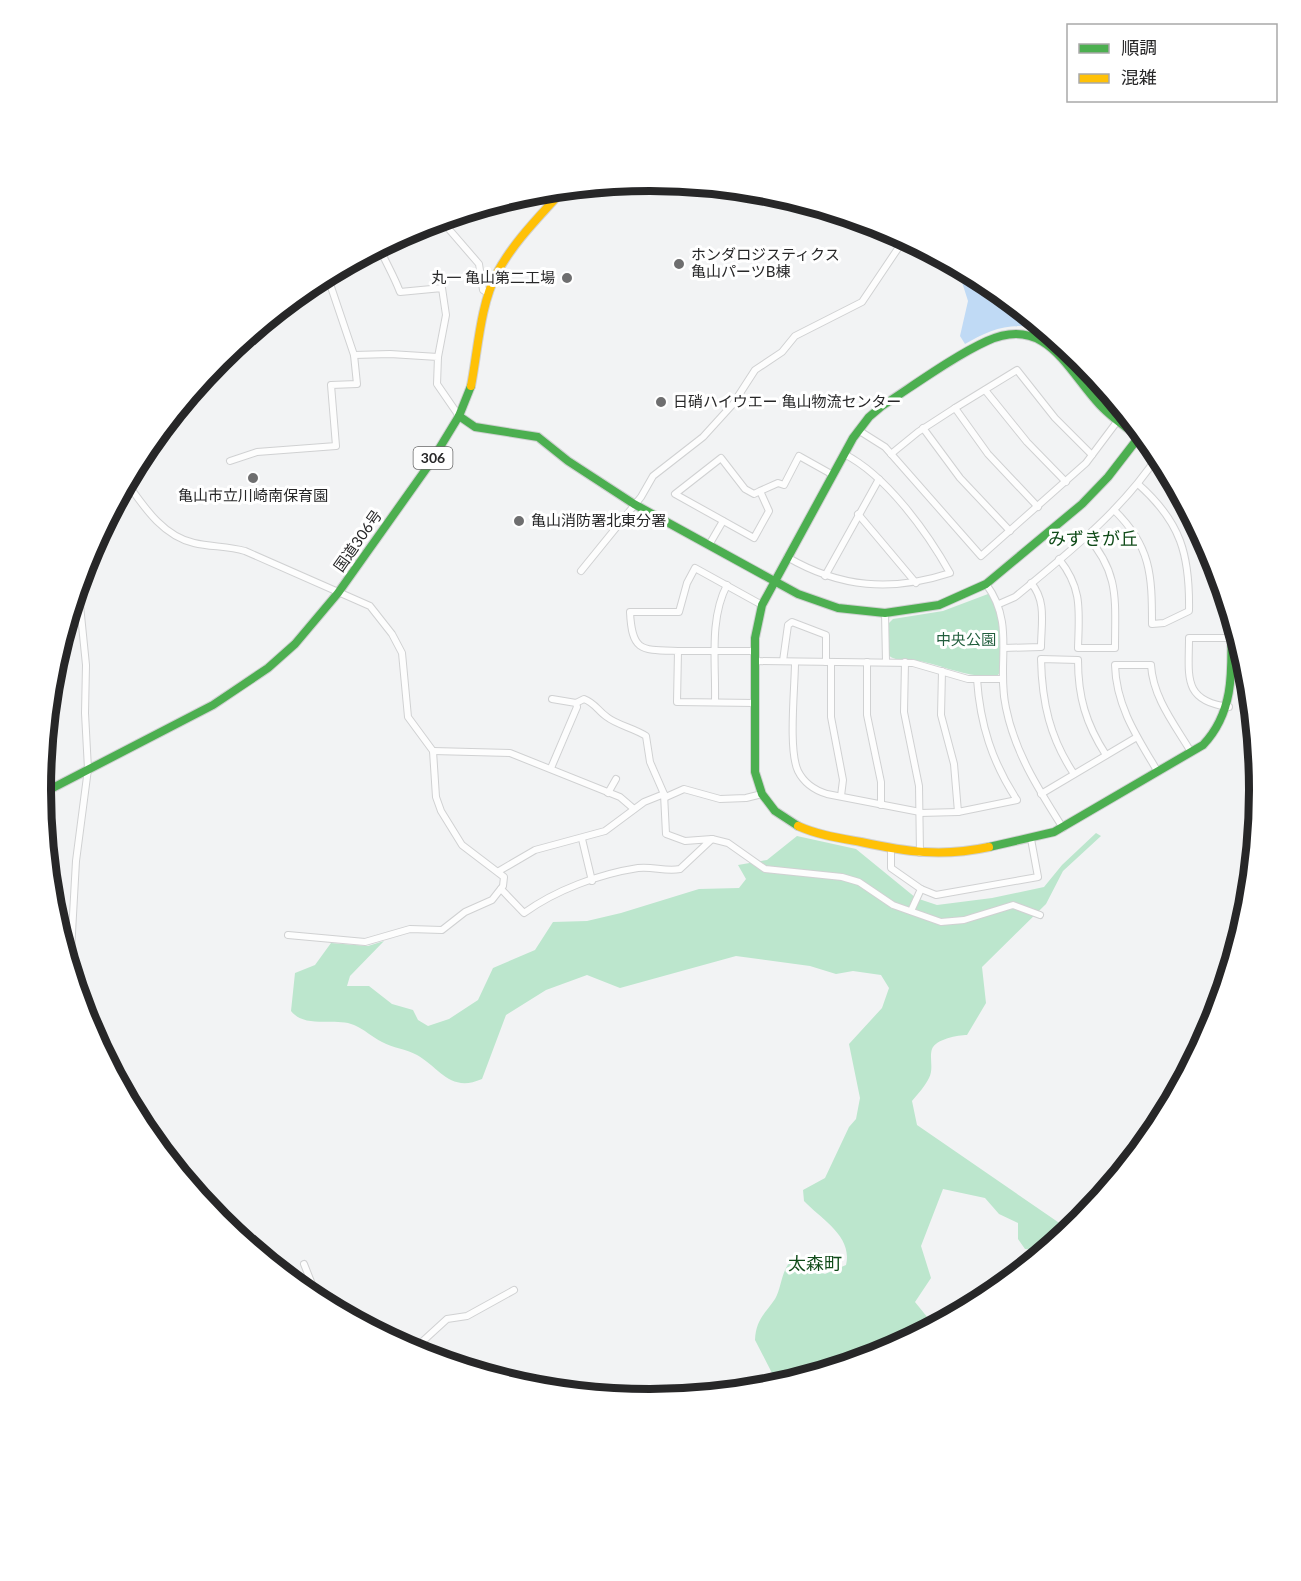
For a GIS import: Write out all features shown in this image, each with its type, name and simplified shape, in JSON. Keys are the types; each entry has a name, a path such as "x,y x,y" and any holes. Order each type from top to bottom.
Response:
{"main road":[{"name":"国道306号","path":"51,789 213,705 268,668 295,644 338,593 431,462 459,416 474,373 489,294 504,260 556,199"},
{"path":"1050,344 1021,334 997,336 882,406 858,430 786,557 762,605 754,651 754,763 762,794 780,816 802,829 920,853 951,854 1031,839 1063,828 1191,752 1214,735 1222,724 1229,707 1231,640"},
{"path":"1078,371 1098,403 1127,427"},
{"path":"459,416 475,427 506,434 538,437 568,461 634,504 774,580 826,605 885,613 939,605 986,584 1082,504 1108,477 1137,440"}],"street":[{"path":"447,227 479,264 483,290 489,294"},
{"path":"581,571 655,475 703,436 733,404 761,365 782,352 795,336 864,300 900,246"},
{"path":"382,255 386,265 395,275 400,292 442,288 446,315 438,357 437,384 459,416"},
{"path":"230,461 257,452 336,446 331,385 357,384 354,355 330,284"},
{"path":"354,355 390,354 438,357"},
{"path":"891,454 923,428 1017,370 1055,418 1092,455"},
{"path":"985,390 1035,451 1066,482"},
{"path":"955,408 988,453 1038,507"},
{"path":"858,430 891,454 981,556 1066,482 1092,455 1120,419"},
{"path":"923,428 967,486 1010,531"},
{"path":"786,557 825,576 841,581 877,586 916,583 950,573 934,546 879,479 867,466 844,454"},
{"path":"760,491 769,511 754,538 675,494 721,458 745,489 754,494 760,491 778,483 784,485 799,456 833,475"},
{"path":"999,604 1015,597 1031,584 1114,510 1138,484 1153,463"},
{"path":"825,576 879,479"},
{"path":"1114,510 1133,532 1145,553 1153,582 1152,624 1164,623 1190,611 1189,569 1178,533 1162,507 1138,484"},
{"path":"132,489 158,522 180,537 197,544 231,547 245,551 370,606 392,634 402,653 408,717 433,752 436,797 441,811 462,845 504,877 501,890 492,900 465,912 442,930 410,929 365,942 288,935"},
{"path":"858,514 916,583"},
{"path":"709,545 723,521"},
{"path":"1059,559 1072,576 1077,590 1078,648 1115,648 1113,579 1104,558 1086,535"},
{"path":"754,651 650,651 638,645 631,634 630,612 680,612 687,583 695,568 762,605"},
{"path":"986,584 999,604 1004,648 1005,704 1015,744 1041,794 1063,828"},
{"path":"1004,648 1041,647 1042,601 1039,593 1031,584"},
{"path":"715,701 718,612 727,585"},
{"path":"71,947 85,750 86,655 80,606"},
{"path":"885,613 886,662"},
{"path":"783,661 788,625 792,622 826,635 831,717 843,780 841,796"},
{"path":"1229,707 1207,703 1193,690 1188,676 1189,635 1231,638"},
{"path":"678,651 677,702 755,703"},
{"path":"1074,774 1050,728 1044,705 1041,659 1078,660 1078,682 1083,710 1092,733 1106,755"},
{"path":"754,662 905,663 977,679 1003,679"},
{"path":"795,662 794,753 797,770 813,788 920,812 958,812 1017,800 988,746 979,710 977,679"},
{"path":"867,662 867,715 879,771 881,805"},
{"path":"905,663 904,712 917,769 920,853"},
{"path":"1158,772 1120,702 1115,665 1151,665 1158,698 1191,752"},
{"path":"942,671 941,715 954,764 958,812"},
{"path":"552,699 576,703 584,699 592,702 608,718 646,736 650,762 665,796 666,834 685,842 712,839 728,843 765,869 842,877 859,882 893,905 940,922 964,920 1013,905 1040,915"},
{"path":"551,768 576,703"},
{"path":"1041,794 1137,737"},
{"path":"433,752 510,753 620,797 634,809"},
{"path":"608,793 616,779"},
{"path":"499,871 535,850 606,831 644,802 684,789 720,799 746,798 762,794"},
{"path":"582,839 592,881"},
{"path":"501,890 524,913 547,898 592,881 639,868 680,869 712,839"},
{"path":"891,848 891,868 921,890 936,895 1038,877 1031,839"},
{"path":"911,910 921,890"},
{"path":"304,1264 313,1286"},
{"path":"420,1344 447,1319 468,1316 514,1290"}],"green space":[{"name":"中央公園","path":"988,594 992,597 1000,624 1000,672 998,675 979,676 924,662 896,659 888,655 889,623 893,619 943,611"},
{"path":"1096,833 1101,836 1063,871 1046,904 982,967 986,1003 967,1035 948,1038 934,1046 931,1052 929,1078 912,1101 917,1125 1062,1225 1036,1249 1025,1249 1018,1239 1018,1223 999,1214 985,1198 943,1189 921,1246 931,1278 915,1302 930,1321 843,1358 806,1370 774,1376 755,1340 757,1327 775,1299 788,1264 792,1260 825,1274 846,1265 845,1245 834,1229 804,1201 803,1190 825,1178 849,1127 856,1119 860,1098 849,1044 882,1008 889,988 881,975 853,971 836,974 810,966 736,956 620,988 587,975 546,990 506,1015 482,1079 471,1083 453,1081 417,1055 386,1044 354,1025 304,1020 291,1011 295,973 315,965 331,943 368,946 384,941 350,976 347,986 369,986 392,1004 413,1010 418,1020 428,1026 449,1019 478,1000 493,968 535,950 553,922 587,921 699,889 739,888 746,879 738,865 767,860 797,836 856,849 916,898 937,905 992,898 1044,887 1062,865"}],"water":[{"path":"961,279 984,292 1030,327 998,329 965,344 960,336 968,301"}],"traffic: fast":[{"path":"798,826 775,811 762,794 755,772 755,638 762,605 853,438 869,417 882,406 974,347 1007,335 1025,335 1040,340 1053,350 1100,405 1128,429"},
{"path":"51,789 213,705 268,668 295,644 338,593 431,462 459,416 471,386"},
{"path":"459,416 475,427 538,437 568,461 634,504 798,594 838,608 885,613 939,605 986,584 1082,504 1108,477 1136,440"},
{"path":"989,847 1054,832 1203,745 1214,731 1227,700 1230,683 1231,640"}],"traffic: slow":[{"path":"471,386 483,313 491,286 504,261 520,239 555,199"},
{"path":"798,826 829,836 909,851 956,852 989,847"}],"place":[{"name":"ホンダロジスティクス 亀山パーツB棟","path":"679,264"},
{"name":"丸一 亀山第二工場","path":"567,278"},
{"name":"日硝ハイウエー 亀山物流センター","path":"661,402"},
{"name":"亀山市立川崎南保育園","path":"253,478"},
{"name":"亀山消防署北東分署","path":"519,521"}],"district":[{"name":"みずきが丘","path":"1093,539"},
{"name":"太森町","path":"815,1264"}]}
